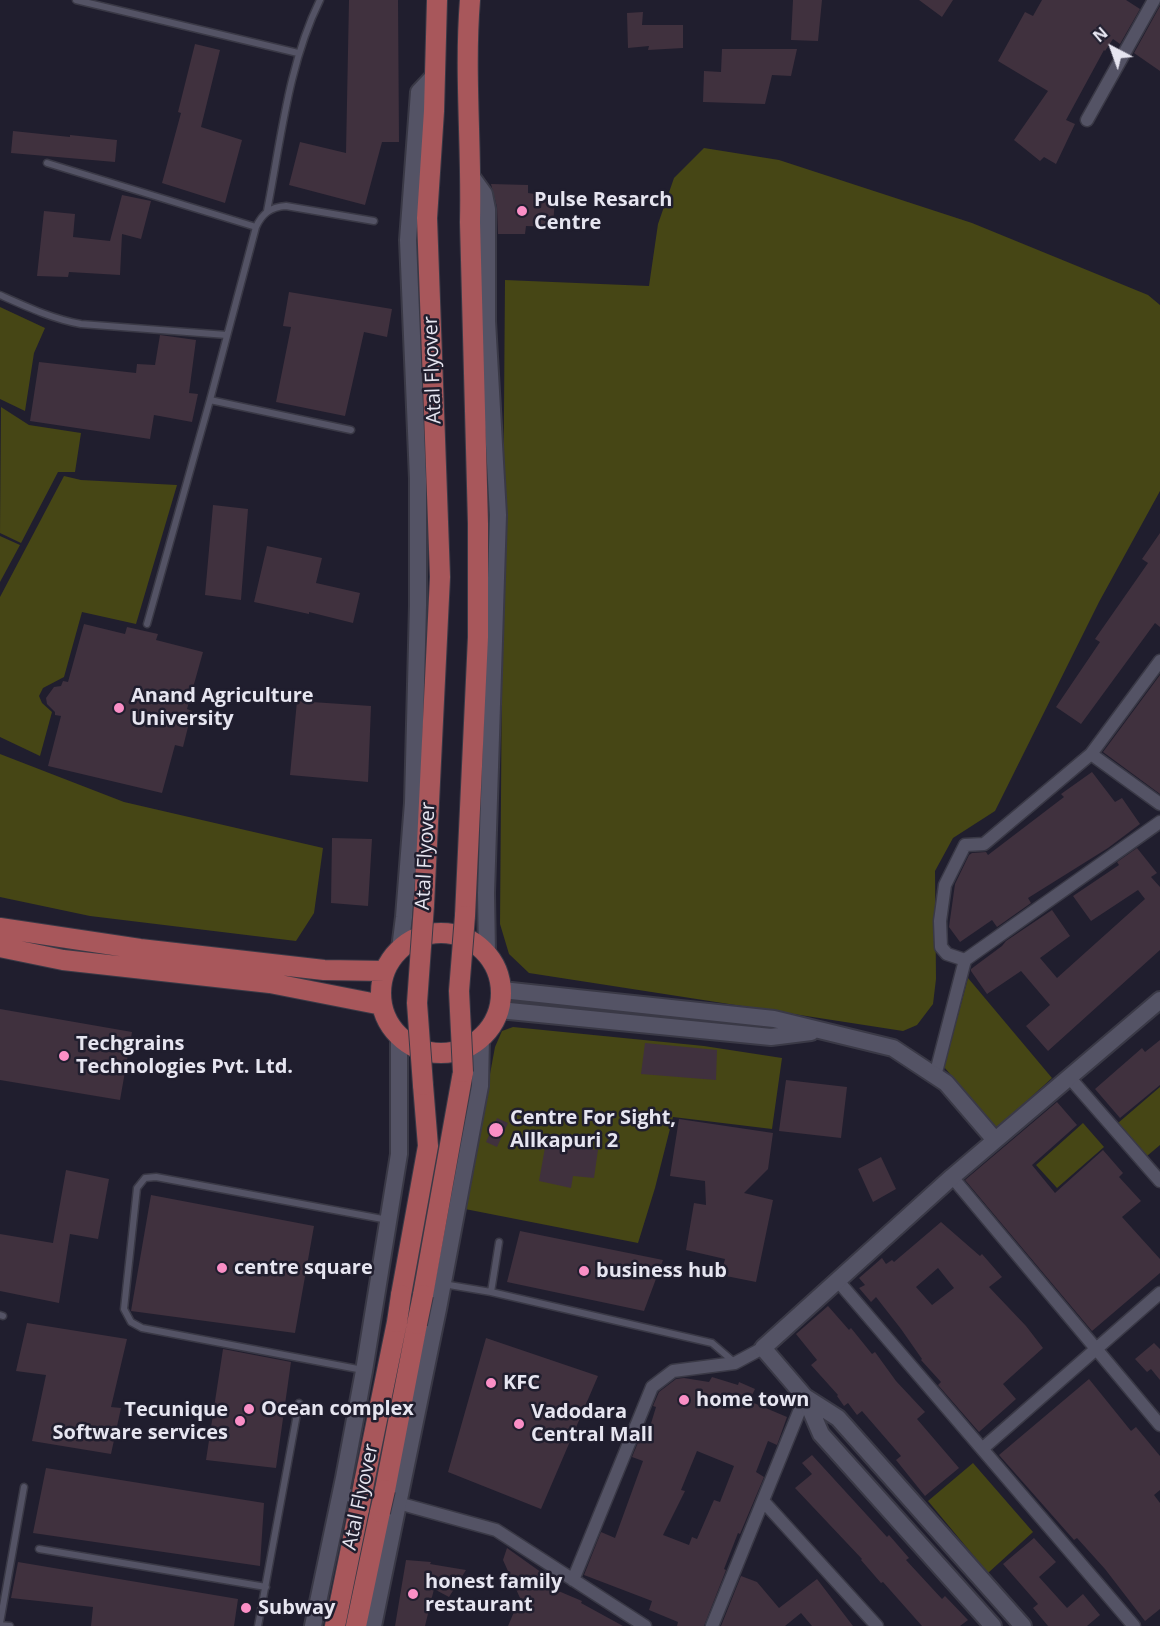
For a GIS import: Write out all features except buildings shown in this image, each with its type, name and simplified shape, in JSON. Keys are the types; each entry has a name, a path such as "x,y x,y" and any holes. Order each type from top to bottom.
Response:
{"main road":[{"name":"Atal Flyover","path":"335,1626 389,1364 428,1146 417,1003 427,858 440,577 427,218 434,111 437,0"},
{"name":"Atal Flyover","path":"356,1626 426,1281 463,1072 459,991 465,916 478,638 478,524 467,32 470,0"},
{"path":"0,927 140,949 324,970 385,972"},
{"path":"435,933 455,934 473,941 488,954 497,971 502,990 499,1010 490,1029 475,1043 456,1052 436,1054 416,1049 399,1037 386,1021 382,1005 381,982 388,964 400,948 416,938 435,933"},
{"path":"0,948 63,960 270,983 382,1005"},
{"path":"136,969 140,949"}],"street":[{"path":"1087,120 1154,0"},
{"path":"400,948 413,803 418,604 418,479 408,240 419,92 434,76"},
{"path":"471,176 483,194 487,209 488,321 498,515 486,893 488,954"},
{"path":"965,960 947,954 941,947 940,921 945,885 965,845 984,844 1090,754 1160,661"},
{"path":"1090,754 1160,804"},
{"path":"935,1076 965,960 1160,822"},
{"path":"502,990 774,1019 893,1048 946,1083 995,1140"},
{"path":"573,1580 652,1387 674,1371 735,1363 763,1348 995,1140 1160,1000"},
{"path":"499,1010 771,1037 821,1031"},
{"path":"313,1626 364,1371 399,1155 399,1037"},
{"path":"373,1626 443,1284 480,1086 481,1037"},
{"path":"1070,1077 1160,1181"},
{"path":"952,1178 1160,1425"},
{"path":"838,1281 1131,1625"},
{"path":"982,1449 1160,1293"},
{"path":"375,1310 438,1309"},
{"path":"763,1348 805,1397 838,1418 1023,1626"},
{"path":"712,1626 805,1397"},
{"path":"805,1397 821,1434 993,1626"},
{"path":"341,1494 398,1503 496,1530 645,1626"},
{"path":"764,1502 877,1626"}],"lane":[{"path":"76,0 298,53"},
{"path":"267,211 298,53 306,28 320,0"},
{"path":"47,163 256,227"},
{"path":"147,624 260,218 267,211 285,206 374,221"},
{"path":"0,295 63,321 227,335"},
{"path":"210,400 351,430"},
{"path":"364,1371 142,1328 130,1322 124,1309 137,1188 145,1178 156,1177 389,1220"},
{"path":"491,1292 499,1242"},
{"path":"443,1284 491,1292 712,1343 735,1363"},
{"path":"258,1626 299,1403"},
{"path":"10,1626 0,1624 24,1487"},
{"path":"39,1549 266,1587"}],"shaded area":[{"path":"704,148 779,160 972,223 1148,295 1160,305 1160,491 1099,602 995,811 953,838 935,871 936,979 933,1004 917,1025 903,1031 529,973 509,954 500,924 505,280 649,286 658,224 674,178"},
{"path":"0,307 45,328 34,353 25,411 0,399"},
{"path":"1,407 29,425 81,433 75,472 58,472 21,543 0,533"},
{"path":"64,476 81,480 177,485 136,624 82,612 64,677 43,688 39,696 42,703 52,712 40,756 0,737 0,597"},
{"path":"0,536 20,545 0,582"},
{"path":"0,754 124,802 323,848 314,913 296,941 90,916 0,897"},
{"path":"968,978 1052,1078 997,1128 944,1067"},
{"path":"513,1027 704,1046 782,1058 772,1129 673,1117 638,1243 465,1209 495,1047 502,1031"},
{"path":"1160,1087 1160,1145 1147,1156 1118,1123"},
{"path":"1083,1123 1104,1147 1057,1188 1036,1165"},
{"path":"973,1463 1033,1532 988,1573 928,1501"}],"place":[{"name":"Pulse Resarch Centre","path":"522,211"},
{"name":"Anand Agriculture University","path":"119,708"},
{"name":"Techgrains Technologies Pvt. Ltd.","path":"64,1056"},
{"name":"Centre For Sight, Allkapuri 2","path":"496,1130"},
{"name":"centre square","path":"222,1268"},
{"name":"business hub","path":"584,1271"},
{"name":"KFC","path":"491,1383"},
{"name":"home town","path":"684,1400"},
{"name":"Ocean complex","path":"249,1409"},
{"name":"Tecunique Software services","path":"240,1421"},
{"name":"Vadodara Central Mall","path":"519,1424"},
{"name":"honest family restaurant","path":"413,1594"},
{"name":"Subway","path":"246,1608"}]}
